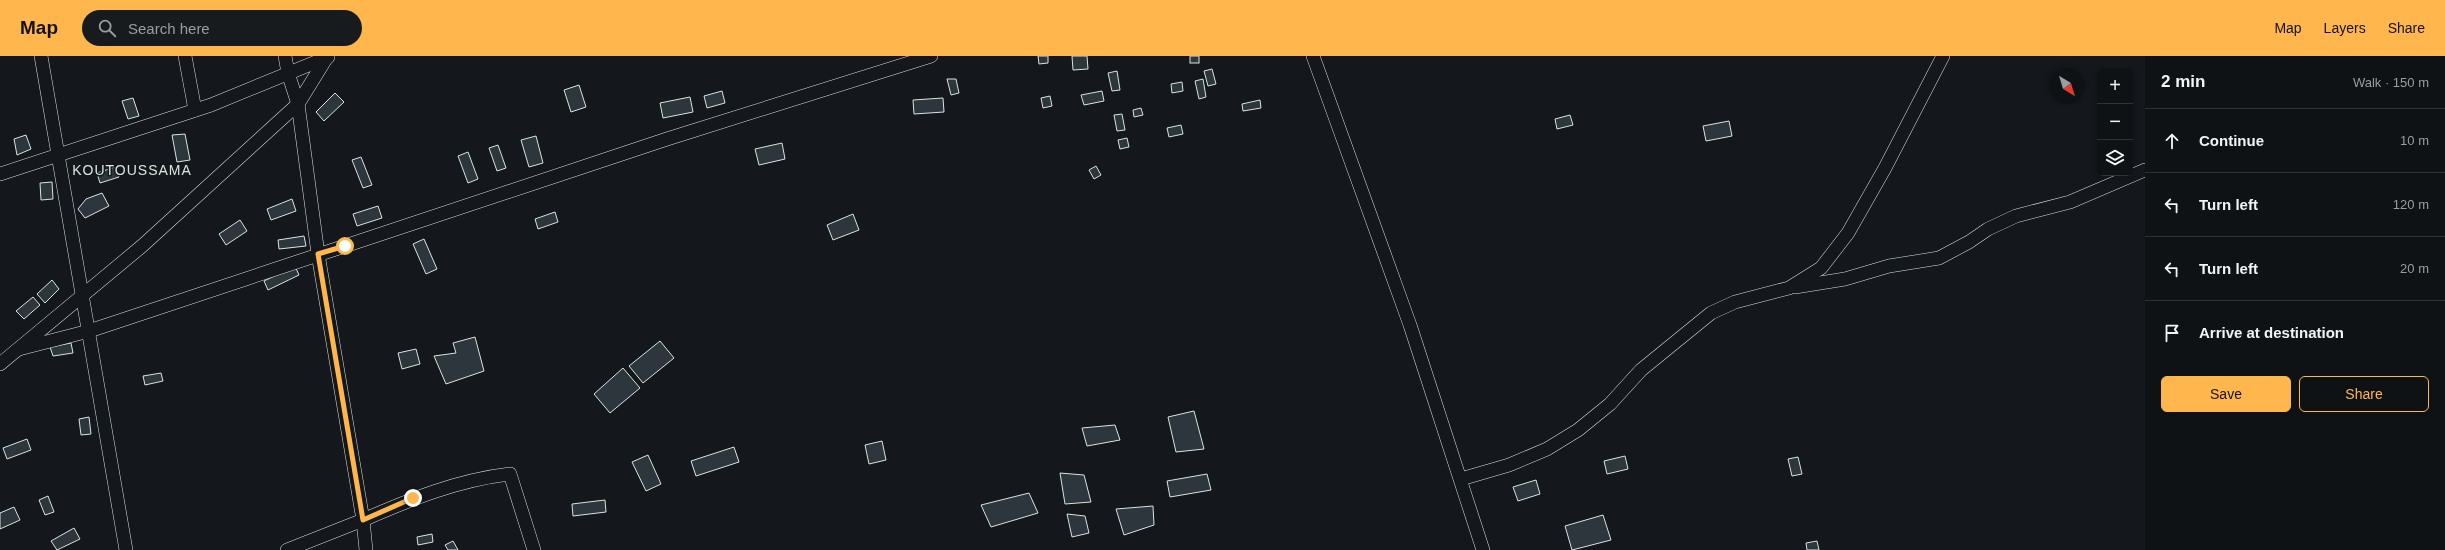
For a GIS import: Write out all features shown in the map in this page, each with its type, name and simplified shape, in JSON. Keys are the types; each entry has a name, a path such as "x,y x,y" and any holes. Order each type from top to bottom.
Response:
{"street":[{"path":"41,56 60,156 126,550"},
{"path":"185,56 195,110"},
{"path":"285,56 288,73 298,104 318,254 363,520 366,550"},
{"path":"19,349 89,331 667,139 931,56"},
{"path":"1313,56 1410,326 1483,550"},
{"path":"1789,288 1821,268 1848,233 1885,168 1943,56"},
{"path":"0,174 60,156 195,110 328,57"},
{"path":"0,364 142,246 298,104 328,57"},
{"path":"1461,479 1508,465 1547,450 1578,430 1610,404 1641,370 1711,313 1735,302 1789,288 1845,279 1889,266 1939,258 1970,242 1988,229 2016,216 2070,202 2145,170"},
{"path":"286,550 363,520 413,498 478,478 510,474 534,550"}],"building":[{"path":"1038,56 1048,56 1048,63 1039,64"},
{"path":"1072,56 1087,56 1088,69 1073,70"},
{"path":"1190,56 1199,56 1199,63 1190,63"},
{"path":"1212,69 1216,84 1208,86 1204,71"},
{"path":"1117,71 1120,90 1112,91 1108,73"},
{"path":"947,79 956,79 959,93 951,95"},
{"path":"1203,79 1206,97 1199,99 1195,81"},
{"path":"1182,82 1183,91 1172,93 1171,84"},
{"path":"579,85 586,107 571,112 564,90"},
{"path":"722,91 725,103 707,108 704,96"},
{"path":"1102,91 1104,101 1084,105 1081,95"},
{"path":"335,93 344,102 324,121 316,112"},
{"path":"1050,96 1052,106 1043,108 1041,98"},
{"path":"690,97 693,112 663,118 660,103"},
{"path":"133,98 139,116 128,119 122,101"},
{"path":"943,98 944,112 914,114 913,100"},
{"path":"1260,100 1261,108 1243,111 1242,104"},
{"path":"1141,108 1143,115 1134,117 1133,110"},
{"path":"1122,114 1125,130 1117,131 1114,115"},
{"path":"1570,115 1573,125 1557,129 1555,119"},
{"path":"1729,121 1732,136 1706,141 1703,126"},
{"path":"1181,125 1183,134 1169,137 1167,128"},
{"path":"185,134 190,160 177,162 172,135"},
{"path":"26,135 31,149 17,155 14,139"},
{"path":"536,136 543,163 529,167 521,140"},
{"path":"1127,138 1129,147 1120,149 1118,140"},
{"path":"782,143 785,159 759,165 755,149"},
{"path":"498,145 506,168 497,171 489,148"},
{"path":"468,152 478,179 468,183 458,156"},
{"path":"361,157 372,185 363,188 352,160"},
{"path":"1096,166 1101,175 1094,179 1089,170"},
{"path":"115,167 119,177 100,183 97,173"},
{"path":"52,182 53,199 41,200 40,183"},
{"path":"102,193 109,206 85,218 78,209 86,199"},
{"path":"292,199 296,211 271,220 267,209"},
{"path":"378,206 382,218 357,226 353,214"},
{"path":"555,212 558,222 538,229 535,219"},
{"path":"853,214 859,230 833,240 827,225"},
{"path":"240,220 247,231 226,245 219,234"},
{"path":"304,236 306,246 279,249 278,240"},
{"path":"424,239 437,269 426,274 413,244"},
{"path":"295,266 299,275 268,290 264,281"},
{"path":"52,280 59,289 45,303 37,294"},
{"path":"33,297 40,305 24,319 16,311"},
{"path":"475,337 484,371 446,384 434,356 456,353 453,343"},
{"path":"660,341 674,358 643,383 629,366"},
{"path":"71,343 73,353 53,356 50,347"},
{"path":"416,349 420,364 402,369 398,353"},
{"path":"623,368 640,388 610,413 594,394"},
{"path":"161,373 163,381 145,385 143,376"},
{"path":"1194,411 1204,449 1176,452 1168,417"},
{"path":"89,417 91,434 81,435 79,419"},
{"path":"1115,425 1120,440 1087,446 1082,428"},
{"path":"27,439 31,450 7,459 3,448"},
{"path":"882,441 886,460 869,464 865,445"},
{"path":"734,447 739,462 696,476 691,461"},
{"path":"648,455 661,484 646,491 632,462"},
{"path":"1625,456 1628,469 1607,474 1604,461"},
{"path":"1798,457 1802,474 1792,476 1788,459"},
{"path":"1060,473 1084,475 1091,502 1065,504"},
{"path":"1207,474 1211,490 1170,497 1167,481"},
{"path":"1536,480 1540,494 1518,501 1513,487"},
{"path":"1029,493 1038,513 991,527 981,505"},
{"path":"48,496 54,512 45,515 39,500"},
{"path":"605,500 606,512 573,516 572,504"},
{"path":"1153,506 1154,525 1124,535 1116,509"},
{"path":"14,507 20,520 0,529 0,513"},
{"path":"1067,514 1085,516 1089,533 1072,537"},
{"path":"1603,515 1611,540 1572,550 1565,526"},
{"path":"74,528 80,539 57,550 51,541"},
{"path":"432,534 433,542 418,545 417,537"},
{"path":"453,541 458,550 448,550 445,545"},
{"path":"1817,541 1819,550 1807,550 1806,543"}],"district":[{"name":"KOUTOUSSAMA","path":"132,170"}],"route":[{"path":"345,246 318,254 363,520 413,498"}]}
